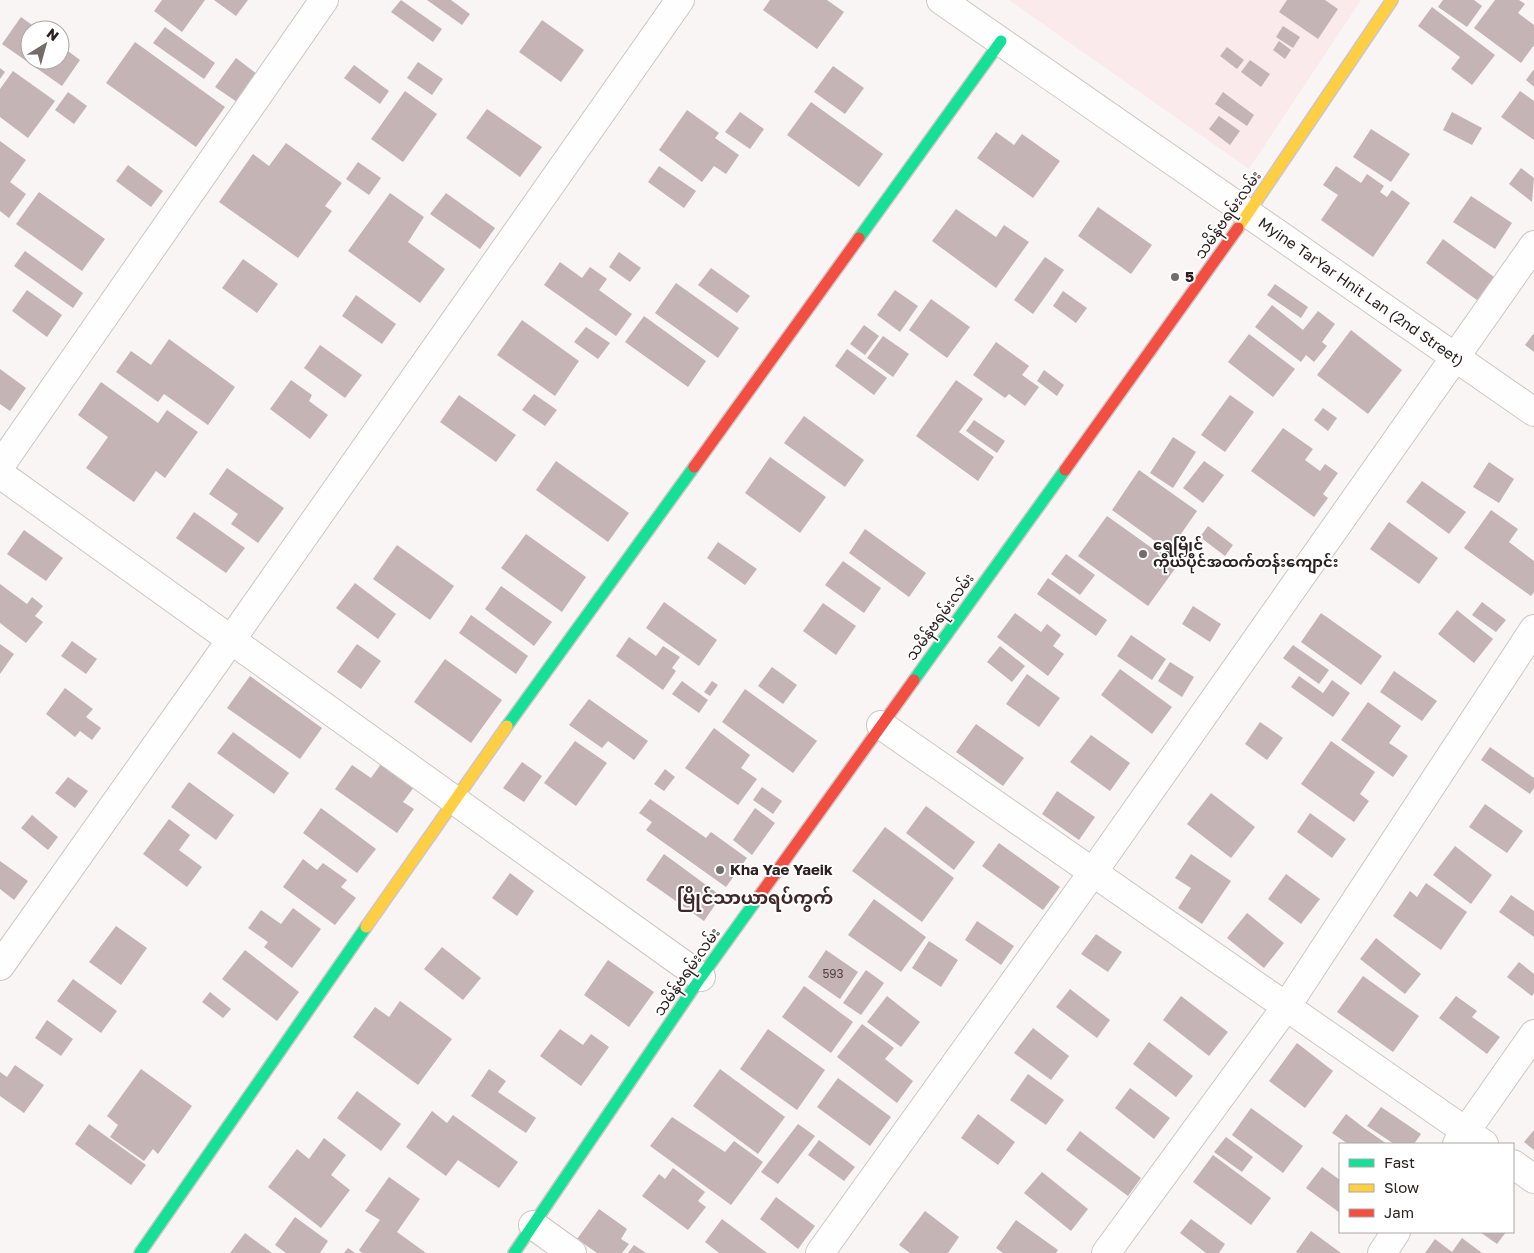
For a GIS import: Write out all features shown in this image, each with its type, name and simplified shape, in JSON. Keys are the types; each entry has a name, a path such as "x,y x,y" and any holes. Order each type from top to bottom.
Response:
{"street":[{"path":"0,466 324,0"},
{"path":"0,966 680,0"},
{"name":"Myine TarYar Hnit Lan (2nd Street)","path":"941,0 1534,412"},
{"name":"သမိန်ဗရမ်းလမ်း","path":"514,1253 701,977 1249,213 1392,0"},
{"path":"140,1253 454,800 1001,41"},
{"path":"820,1253 1093,872 1534,245"},
{"path":"0,474 701,977"},
{"path":"1106,1253 1286,1007 1534,629"},
{"path":"881,724 1286,1007 1469,1140 1534,1034"},
{"path":"1514,1165 1534,1179"},
{"path":"533,1225 572,1253"},
{"path":"1382,1253 1395,1233"}],"shaded area":[{"path":"1009,0 1361,0 1249,169"}],"building":[{"path":"162,0 205,0 182,32 154,11"},
{"path":"214,0 248,0 236,16"},
{"path":"401,0 442,29 433,42 391,12"},
{"path":"427,0 451,0 470,14 462,25"},
{"path":"770,0 827,0 844,12 817,49 763,10"},
{"path":"1287,0 1325,0 1338,9 1318,39 1279,12"},
{"path":"1443,0 1474,0 1482,6 1467,27 1438,7"},
{"path":"1495,0 1519,0 1525,4 1518,13 1534,25 1534,45 1521,63 1474,28"},
{"path":"1432,7 1495,55 1472,85 1451,69 1460,57 1418,26"},
{"path":"21,17 25,20 20,20 20,57 2,44"},
{"path":"542,20 584,50 561,82 519,52"},
{"path":"1283,26 1300,37 1293,48 1276,37"},
{"path":"165,27 215,63 204,79 153,43"},
{"path":"1279,41 1291,50 1285,59 1273,50"},
{"path":"135,42 225,107 196,147 106,83"},
{"path":"1227,47 1244,60 1237,69 1220,56"},
{"path":"70,52 80,60 62,86 39,70 70,70"},
{"path":"236,58 257,74 237,102 215,87"},
{"path":"1250,60 1270,74 1261,87 1241,72"},
{"path":"418,62 443,79 432,95 407,78"},
{"path":"354,65 389,91 380,104 344,78"},
{"path":"833,66 864,88 845,114 814,92"},
{"path":"0,68 5,72 0,79"},
{"path":"1534,69 1534,87 1526,80"},
{"path":"13,71 55,101 28,138 0,117 0,89"},
{"path":"405,91 437,114 403,162 371,139"},
{"path":"1520,91 1534,101 1534,140 1501,117"},
{"path":"68,92 87,106 74,124 55,110"},
{"path":"1223,92 1254,115 1247,126 1215,104"},
{"path":"811,102 883,154 859,187 787,135"},
{"path":"487,109 542,147 520,177 466,138"},
{"path":"687,110 719,133 715,138 739,155 726,174 714,166 702,182 659,150"},
{"path":"740,112 764,129 750,149 725,132"},
{"path":"1452,112 1482,128 1472,145 1443,130"},
{"path":"1219,116 1240,131 1230,145 1209,129"},
{"path":"1371,129 1410,154 1391,182 1353,157"},
{"path":"996,132 1014,145 1022,134 1060,161 1033,198 977,158"},
{"path":"0,141 26,160 10,182 26,194 9,218 0,211"},
{"path":"286,143 342,183 325,206 332,211 298,258 219,202 253,154 269,166"},
{"path":"358,162 381,178 369,195 346,179"},
{"path":"128,165 163,191 151,207 116,181"},
{"path":"659,166 696,191 684,208 648,182"},
{"path":"1336,166 1361,183 1367,174 1384,186 1380,192 1387,197 1392,190 1410,203 1373,257 1321,220 1338,195 1323,185"},
{"path":"1521,168 1534,178 1532,202 1509,184"},
{"path":"39,192 105,239 82,271 16,224"},
{"path":"390,193 424,217 408,242 445,269 420,303 348,251"},
{"path":"446,193 495,228 480,249 430,214"},
{"path":"1471,196 1512,223 1495,249 1453,222"},
{"path":"1098,207 1152,245 1131,274 1078,236"},
{"path":"956,209 996,237 1004,225 1029,242 996,288 932,241"},
{"path":"1443,239 1498,280 1481,303 1426,263"},
{"path":"25,251 83,293 73,308 14,266"},
{"path":"619,252 641,268 630,282 609,267"},
{"path":"1045,257 1064,270 1033,314 1014,300"},
{"path":"243,259 278,284 257,313 222,288"},
{"path":"560,262 582,278 590,267 607,279 599,290 632,314 616,336 544,285"},
{"path":"711,268 750,296 737,313 698,285"},
{"path":"676,283 739,328 718,358 655,313"},
{"path":"1275,284 1308,307 1301,318 1267,295"},
{"path":"27,290 62,315 47,337 12,311"},
{"path":"895,290 918,306 900,332 877,315"},
{"path":"1063,291 1087,308 1076,323 1053,306"},
{"path":"356,295 396,324 382,344 342,316"},
{"path":"931,299 970,327 947,358 909,330"},
{"path":"1272,305 1303,330 1318,311 1335,324 1322,342 1327,346 1314,362 1306,355 1301,362 1255,327"},
{"path":"644,316 706,361 688,387 625,342"},
{"path":"522,320 579,361 555,396 497,355"},
{"path":"864,325 879,336 865,355 850,344"},
{"path":"586,327 610,343 598,359 574,342"},
{"path":"1351,330 1402,370 1368,414 1317,375"},
{"path":"1534,333 1534,352 1525,345"},
{"path":"1249,334 1295,369 1273,397 1228,362"},
{"path":"883,336 909,354 893,377 867,358"},
{"path":"169,339 235,387 208,425 164,394 158,402 116,372 131,351 151,365"},
{"path":"996,342 1029,366 1022,375 1039,387 1025,406 1009,394 1005,398 973,375"},
{"path":"320,345 362,375 345,398 304,368"},
{"path":"847,349 887,378 874,395 835,366"},
{"path":"0,369 26,388 10,411 0,404"},
{"path":"1044,370 1064,385 1057,396 1037,381"},
{"path":"291,380 312,395 309,401 328,415 310,439 270,409"},
{"path":"956,380 983,399 959,432 994,457 978,481 916,436"},
{"path":"101,382 158,423 167,410 198,432 165,478 156,471 134,502 86,468 108,437 78,415"},
{"path":"534,394 557,410 545,426 522,410"},
{"path":"459,395 516,435 496,462 440,422"},
{"path":"1230,395 1254,412 1225,452 1201,435"},
{"path":"1323,408 1337,418 1328,431 1314,420"},
{"path":"804,416 864,460 845,487 784,443"},
{"path":"974,420 1005,441 997,453 966,431"},
{"path":"1283,428 1313,449 1305,460 1320,471 1325,464 1338,473 1323,494 1328,498 1314,517 1251,471"},
{"path":"1173,437 1196,452 1173,488 1150,473"},
{"path":"770,457 826,497 800,533 745,493"},
{"path":"556,461 629,513 608,542 536,490"},
{"path":"1204,461 1224,475 1203,503 1183,488"},
{"path":"1489,462 1514,479 1499,503 1473,487"},
{"path":"227,468 284,508 258,543 231,524 238,514 209,494"},
{"path":"1139,470 1197,511 1169,551 1112,510"},
{"path":"1422,481 1466,512 1449,534 1406,502"},
{"path":"1491,510 1518,529 1509,542 1534,561 1534,592 1531,596 1464,548"},
{"path":"194,512 245,548 226,573 176,538"},
{"path":"1107,516 1177,566 1148,606 1078,556"},
{"path":"1389,522 1438,558 1419,584 1370,549"},
{"path":"1208,526 1233,545 1225,556 1200,537"},
{"path":"865,529 926,573 909,597 849,553"},
{"path":"24,530 63,558 46,581 7,554"},
{"path":"526,534 586,577 562,612 501,568"},
{"path":"718,542 757,569 745,585 707,558"},
{"path":"397,545 454,586 430,620 373,579"},
{"path":"1066,554 1095,575 1080,595 1051,574"},
{"path":"843,561 881,588 864,613 825,585"},
{"path":"1048,578 1107,620 1096,636 1037,594"},
{"path":"355,583 396,614 378,639 336,608"},
{"path":"0,584 27,604 32,597 43,606 35,616 43,622 26,643 0,623"},
{"path":"501,586 552,622 534,646 485,609"},
{"path":"664,602 717,640 699,666 646,628"},
{"path":"1482,602 1506,620 1496,632 1472,615"},
{"path":"823,603 856,626 836,655 803,631"},
{"path":"1193,606 1221,624 1210,642 1182,624"},
{"path":"1457,610 1493,639 1474,663 1438,634"},
{"path":"1015,613 1041,632 1047,624 1061,635 1053,646 1064,654 1048,676 997,637"},
{"path":"1321,613 1382,656 1361,685 1301,642"},
{"path":"471,615 528,656 516,674 459,633"},
{"path":"1131,635 1166,659 1152,680 1117,656"},
{"path":"629,637 656,656 663,646 680,657 672,668 676,671 663,690 616,656"},
{"path":"72,641 97,659 86,674 61,656"},
{"path":"0,644 14,654 0,674"},
{"path":"357,644 381,661 361,689 337,672"},
{"path":"1293,645 1329,670 1319,684 1283,658"},
{"path":"1000,646 1025,666 1012,682 987,662"},
{"path":"445,659 502,700 471,743 414,702"},
{"path":"1170,662 1194,677 1182,697 1158,681"},
{"path":"772,667 797,685 783,704 758,686"},
{"path":"1120,669 1172,707 1152,734 1101,695"},
{"path":"1394,671 1437,701 1422,721 1380,692"},
{"path":"1027,674 1060,698 1039,727 1006,704"},
{"path":"250,676 322,728 300,759 227,708"},
{"path":"1299,676 1323,693 1332,680 1350,693 1333,717 1291,687"},
{"path":"682,681 708,700 699,713 672,694"},
{"path":"712,681 718,685 710,696 704,692"},
{"path":"65,688 93,709 86,717 101,728 92,740 80,731 75,737 46,714"},
{"path":"745,689 817,741 793,773 722,722"},
{"path":"589,699 648,741 634,760 608,741 602,748 569,725"},
{"path":"1368,702 1401,726 1389,743 1408,756 1393,777 1341,740"},
{"path":"1260,722 1283,738 1267,760 1245,744"},
{"path":"976,724 1024,758 1003,786 956,752"},
{"path":"714,728 750,755 741,768 757,779 738,805 685,768"},
{"path":"233,732 289,773 274,794 217,753"},
{"path":"1091,735 1130,763 1110,791 1070,762"},
{"path":"575,741 607,763 576,806 544,783"},
{"path":"1331,741 1375,772 1360,794 1369,801 1354,822 1301,784"},
{"path":"1490,747 1534,778 1534,788 1530,794 1481,760"},
{"path":"522,762 542,776 524,802 503,788"},
{"path":"381,764 414,787 403,802 414,809 397,833 335,789 352,765 371,778"},
{"path":"665,769 675,777 664,791 654,784"},
{"path":"68,777 88,791 75,808 55,793"},
{"path":"189,782 234,815 216,840 171,807"},
{"path":"762,787 782,801 773,814 753,800"},
{"path":"1057,791 1095,817 1079,840 1042,814"},
{"path":"1211,793 1255,827 1231,858 1187,824"},
{"path":"650,799 706,838 711,832 747,858 726,887 646,830 652,822 639,813"},
{"path":"1485,804 1523,831 1507,853 1469,827"},
{"path":"926,806 975,842 954,870 906,833"},
{"path":"321,808 376,849 357,873 303,833"},
{"path":"755,808 775,823 752,855 733,840"},
{"path":"1310,813 1346,839 1332,858 1297,832"},
{"path":"32,815 58,837 48,850 21,828"},
{"path":"169,819 190,835 179,850 202,867 187,887 143,854"},
{"path":"885,827 954,878 922,922 852,871"},
{"path":"999,843 1060,887 1043,910 982,866"},
{"path":"1455,846 1492,875 1471,904 1433,875"},
{"path":"664,854 721,896 704,921 646,880"},
{"path":"1191,854 1231,881 1202,924 1178,908 1191,888 1175,878"},
{"path":"303,859 317,870 323,863 347,880 341,887 356,898 335,925 283,887"},
{"path":"0,861 28,881 14,900 0,889"},
{"path":"510,873 534,891 517,916 492,898"},
{"path":"1286,874 1320,899 1301,924 1268,899"},
{"path":"1426,883 1467,912 1441,950 1393,916 1410,891 1417,897"},
{"path":"1511,895 1534,911 1534,937 1499,912"},
{"path":"874,899 926,937 901,972 848,935"},
{"path":"293,908 321,929 292,968 264,947 268,942 248,928 261,910 281,924"},
{"path":"1247,913 1284,943 1264,968 1227,938"},
{"path":"977,921 1014,946 1001,965 965,940"},
{"path":"116,926 147,948 121,985 89,962"},
{"path":"1096,934 1122,952 1108,972 1081,954"},
{"path":"1376,938 1421,974 1405,994 1360,959"},
{"path":"929,941 958,960 941,987 912,968"},
{"path":"442,947 481,978 463,1000 424,969"},
{"path":"245,950 299,992 277,1021 222,979"},
{"path":"826,950 858,972 840,999 808,977"},
{"path":"608,960 654,992 629,1027 584,995"},
{"path":"1519,962 1534,974 1534,993 1532,996 1507,977"},
{"path":"866,970 884,983 861,1015 843,1003"},
{"path":"1363,976 1419,1016 1393,1052 1337,1012"},
{"path":"73,979 117,1011 101,1033 57,1001"},
{"path":"804,986 853,1022 831,1053 782,1017"},
{"path":"1070,989 1110,1020 1097,1038 1056,1007"},
{"path":"210,992 231,1009 223,1018 202,1002"},
{"path":"887,996 920,1022 901,1047 867,1022"},
{"path":"1181,996 1228,1032 1209,1056 1163,1020"},
{"path":"1456,996 1477,1011 1472,1017 1500,1037 1487,1054 1439,1018"},
{"path":"400,1001 452,1039 418,1085 353,1037 375,1007 389,1017"},
{"path":"47,1020 73,1039 61,1056 35,1038"},
{"path":"862,1024 894,1048 885,1059 913,1081 897,1103 837,1057"},
{"path":"1033,1028 1069,1056 1051,1080 1014,1053"},
{"path":"560,1029 583,1045 591,1034 609,1047 581,1086 540,1056"},
{"path":"768,1029 825,1070 797,1110 740,1069"},
{"path":"1149,1042 1193,1076 1176,1097 1133,1064"},
{"path":"1297,1043 1333,1071 1305,1108 1269,1081"},
{"path":"15,1065 44,1085 24,1113 0,1096 0,1072 7,1077"},
{"path":"141,1069 192,1106 158,1154 153,1149 144,1161 110,1137 118,1125 107,1116"},
{"path":"489,1069 506,1081 498,1092 536,1118 526,1133 471,1096"},
{"path":"720,1069 785,1117 758,1154 693,1106"},
{"path":"1028,1074 1064,1100 1046,1125 1010,1100"},
{"path":"838,1078 891,1117 870,1146 817,1107"},
{"path":"1130,1088 1170,1118 1154,1139 1115,1108"},
{"path":"357,1091 401,1124 381,1151 337,1118"},
{"path":"1381,1107 1421,1134 1415,1143 1392,1143 1367,1126"},
{"path":"1251,1108 1303,1146 1283,1173 1232,1135"},
{"path":"432,1111 447,1123 453,1115 518,1162 499,1188 458,1160 446,1176 406,1147"},
{"path":"978,1114 1015,1142 998,1165 961,1138"},
{"path":"1346,1114 1386,1143 1347,1143 1332,1133"},
{"path":"672,1117 725,1152 734,1141 763,1162 731,1205 650,1146"},
{"path":"89,1124 146,1165 131,1185 75,1144"},
{"path":"798,1124 815,1136 778,1184 761,1172"},
{"path":"1534,1130 1534,1150 1524,1142"},
{"path":"1080,1131 1141,1178 1128,1196 1066,1150"},
{"path":"1226,1137 1253,1157 1242,1172 1214,1152"},
{"path":"324,1138 346,1155 331,1175 350,1190 321,1228 268,1187 297,1149 309,1159"},
{"path":"819,1140 855,1167 844,1181 808,1155"},
{"path":"1213,1155 1271,1198 1251,1225 1193,1182"},
{"path":"1322,1167 1339,1179 1339,1212 1306,1188"},
{"path":"673,1168 705,1192 698,1201 706,1207 688,1230 642,1196 659,1174 665,1179"},
{"path":"1042,1172 1088,1209 1071,1231 1024,1193"},
{"path":"389,1177 420,1199 397,1232 426,1253 362,1253 359,1250 380,1220 365,1211"},
{"path":"776,1197 815,1226 798,1249 760,1219"},
{"path":"599,1209 627,1229 621,1239 629,1244 622,1253 597,1253 577,1239"},
{"path":"925,1211 959,1237 948,1253 910,1253 899,1245"},
{"path":"295,1217 328,1241 320,1253 286,1253 275,1245"},
{"path":"722,1219 767,1253 719,1253 705,1242"},
{"path":"1191,1219 1225,1244 1219,1253 1206,1253 1180,1233"},
{"path":"1016,1220 1058,1250 1056,1253 1003,1253 996,1248"},
{"path":"1311,1231 1341,1253 1296,1252"},
{"path":"245,1233 272,1253 230,1253"},
{"path":"1481,1233 1505,1233 1497,1244"},
{"path":"1462,1238 1482,1253 1425,1253 1435,1239 1452,1252"},
{"path":"634,1245 646,1253 628,1253"},
{"path":"348,1248 355,1253 344,1253"}],"traffic: fast":[{"path":"859,238 1001,41"},
{"path":"507,726 694,467"},
{"path":"914,680 1065,470"},
{"path":"514,1253 701,977 757,899"},
{"path":"140,1253 366,927"}],"traffic: slow":[{"path":"1238,228 1392,0"},
{"path":"366,927 507,726"}],"traffic: jam":[{"path":"1065,470 1238,228"},
{"path":"694,467 859,238"},
{"path":"757,899 914,680"}],"place":[{"name":"5","path":"1175,277"},
{"name":"ရွှေမြိုင် ကိုယ်ပိုင်အထက်တန်းကျောင်း","path":"1143,554"},
{"name":"Kha Yae Yaeik","path":"720,870"}],"district":[{"name":"မြိုင်သာယာရပ်ကွက်","path":"755,898"}]}
